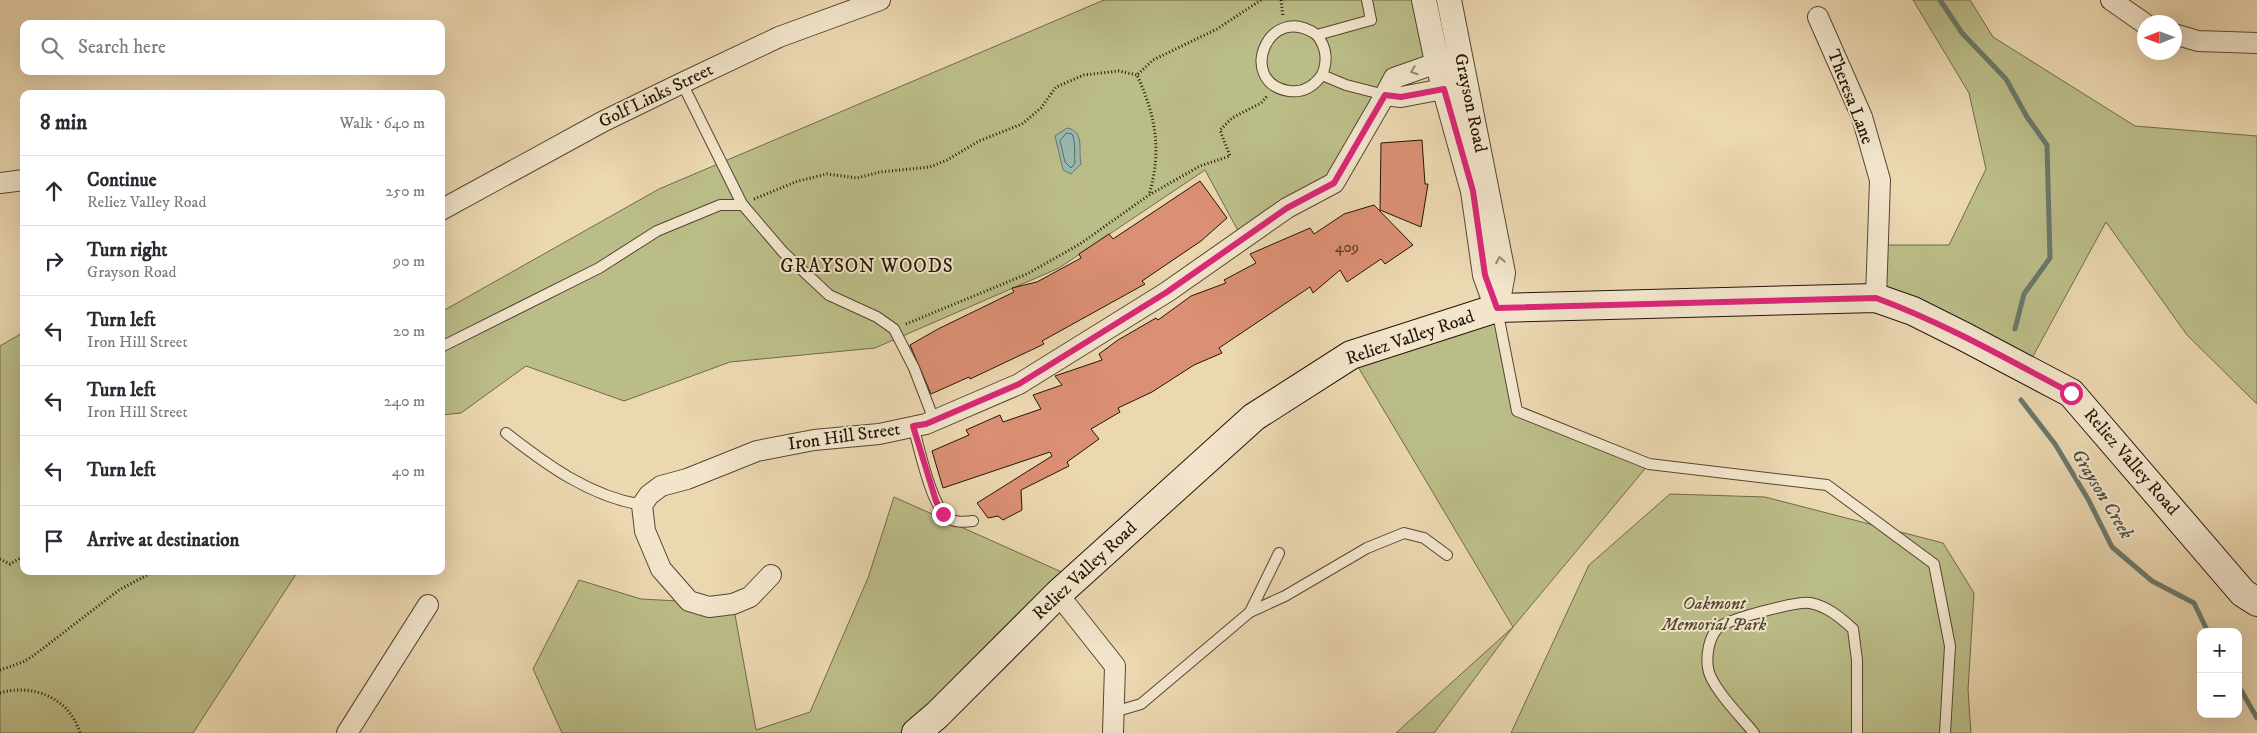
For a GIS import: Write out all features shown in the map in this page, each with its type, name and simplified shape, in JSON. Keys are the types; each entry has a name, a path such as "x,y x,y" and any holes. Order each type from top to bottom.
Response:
{"main road":[{"name":"Reliez Valley Road","path":"916,733 937,715 1058,594 1254,418 1351,355 1497,308 1876,298 1913,311 2071,393 2243,593 2257,602"}],"street":[{"name":"Golf Links Street","path":"445,208 604,121 682,83 779,37 880,0"},
{"name":"Grayson Road","path":"1424,0 1437,62 1473,191 1485,275 1497,308"},
{"name":"Grayson Road","path":"1449,0 1467,84 1502,273 1497,308"},
{"path":"2111,0 2137,18"},
{"name":"Theresa Lane","path":"1818,17 1862,117 1880,180 1876,298"},
{"path":"2182,36 2198,41 2257,43"},
{"name":"Iron Hill Street","path":"642,505 649,495 661,486 687,479 757,451 814,440 879,434 913,426 934,420 1019,384 1167,292 1287,208 1334,183 1394,78 1437,62 1460,56"},
{"path":"1385,95 1401,97 1467,84"},
{"path":"0,184 20,181"},
{"path":"642,505 645,531 661,569 689,601 710,607 733,604 750,597 771,575"},
{"path":"1058,594 1115,666 1113,733"},
{"path":"347,733 428,605"}],"lane":[{"path":"1317,36 1371,20 1367,0"},
{"path":"1294,26 1304,27 1317,36 1326,53 1325,68 1322,75 1317,82 1302,91 1283,90 1274,85 1264,72 1261,62 1262,52 1270,36 1284,27 1294,26"},
{"path":"1322,75 1385,95"},
{"path":"682,83 743,204 783,252 829,295 877,317 894,329 914,368 934,420"},
{"path":"445,345 599,268 657,231 720,205 743,204"},
{"path":"1497,308 1516,411 1649,464 1827,485 1934,564 1950,646 1945,733"},
{"path":"913,426 936,501 943,514 950,520 973,521"},
{"path":"506,433 547,465 602,495 642,505"},
{"path":"1114,712 1141,704 1250,612 1285,596 1367,548 1404,533 1424,538 1447,555"},
{"path":"1250,612 1279,553"},
{"path":"1754,733 1716,685 1708,670 1708,652 1712,638 1719,628 1734,620 1810,603 1832,612 1853,629 1857,660 1857,733"}],"path":[{"path":"1137,75 1153,60 1217,29 1261,0"},
{"path":"743,204 798,181 827,174 857,178 880,172 930,167 948,160 979,141 1022,124 1041,108 1056,88 1077,78 1102,72 1118,71 1137,75"},
{"path":"1137,75 1150,102 1156,137 1157,155 1149,195"},
{"path":"894,329 1027,274 1080,244 1149,195 1200,166 1230,156 1220,130 1232,118 1260,104 1274,85"},
{"path":"0,559 10,564 20,558"},
{"path":"0,670 23,662 33,656 119,590 147,575"},
{"path":"0,693 19,689 36,690 63,706 72,717 80,733"}],"green space":[{"path":"1104,0 1424,0 1437,61 1391,77 1334,183 1242,238 1205,170 1059,268 875,348 730,362 624,401 526,366 461,413 445,415 445,310 659,189"},
{"path":"1913,0 1970,0 1993,37 2135,126 2257,136 2257,404 2187,335 2106,222 2026,369 1876,298 1878,245 1949,245 1986,169 1969,93"},
{"path":"1497,308 1517,411 1649,464 1513,627 1351,355"},
{"path":"20,334 20,575 295,575 193,733 0,733 0,346"},
{"name":"Oakmont Memorial Park","path":"1670,494 1765,497 1943,543 1974,593 1968,690 1971,733 1511,733 1589,565"},
{"path":"894,497 1075,578 916,733 562,733 533,669 579,580 641,599 733,604 756,730 810,712 868,578"},
{"path":"1513,627 1434,733 1396,733"}],"water":[{"path":"1067,128 1076,133 1080,142 1081,164 1071,174 1063,170 1055,136"}],"building":[{"path":"1422,140 1425,184 1428,184 1421,227 1380,210 1381,143"},
{"path":"1200,181 1227,218 1201,241 1142,281 1145,284 1042,341 1044,344 970,379 969,377 931,394 910,345 938,329 1014,292 1012,288 1037,282 1081,258 1079,254 1109,234 1113,239"},
{"path":"1374,205 1413,245 1385,264 1381,259 1347,282 1340,270 1313,293 1310,287 1219,348 1222,353 1194,365 1152,392 1118,408 1120,412 1091,429 1099,439 1067,462 1069,466 1021,490 1022,510 1003,520 998,516 988,518 977,503 1052,456 1050,452 943,488 932,451 969,435 966,430 1000,415 1003,422 1041,409 1033,395 1062,385 1055,376 1102,360 1099,354 1118,340 1156,318 1158,320 1191,296 1226,283 1224,280 1256,263 1250,254 1310,228 1314,234 1344,214"}],"waterway":[{"name":"Grayson Creek","path":"1940,0 1962,33 2006,79 2027,117 2047,145 2050,258 2024,294 2015,329"},
{"name":"Grayson Creek","path":"2021,400 2055,444 2088,499 2112,547 2152,581 2194,603 2206,628"},
{"name":"Grayson Creek","path":"2242,692 2257,718"}],"district":[{"name":"GRAYSON WOODS","path":"867,266"}],"route":[{"path":"943,514 936,501 913,426 926,424 1019,384 1106,332 1167,292 1287,208 1334,183 1385,95 1401,97 1444,89 1473,191 1485,275 1497,308 1876,298 1913,311 2071,393"}]}
